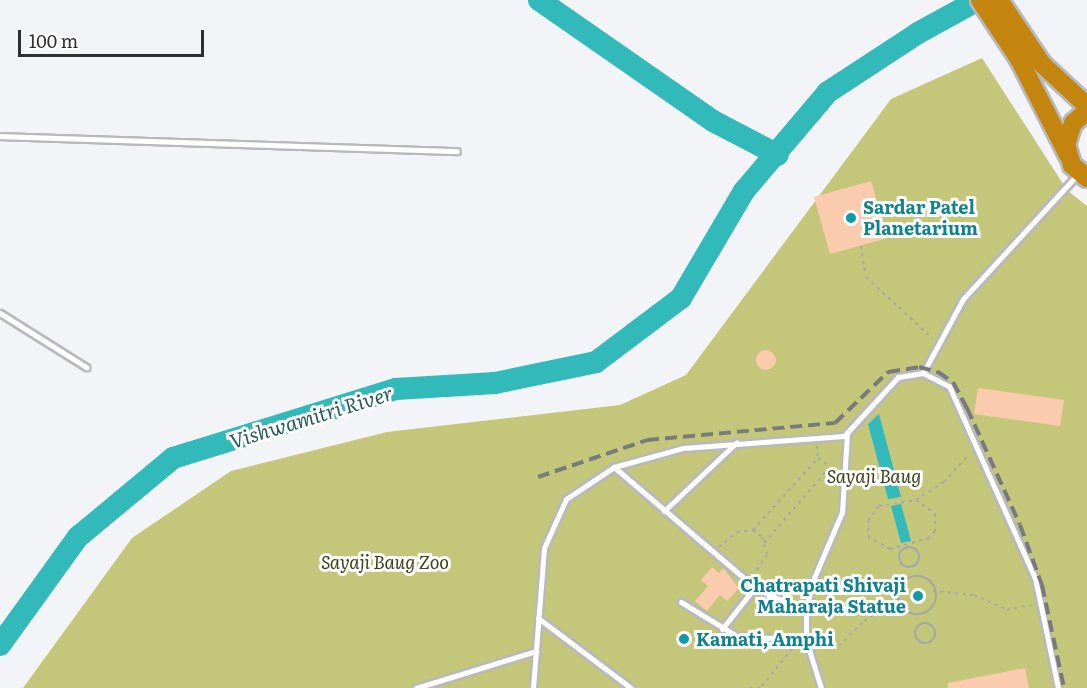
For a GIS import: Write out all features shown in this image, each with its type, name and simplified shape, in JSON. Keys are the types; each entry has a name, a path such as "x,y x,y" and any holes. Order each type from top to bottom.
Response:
{"highway":[{"path":"980,0 1025,54 1087,106"},
{"path":"999,0 1068,155 1083,175"},
{"path":"1068,155 1068,133 1087,111"}],"lane":[{"path":"0,136 457,151"},
{"path":"923,373 963,299 1023,233 1083,175"},
{"path":"0,313 86,367"},
{"path":"533,688 543,548 566,499 614,467 682,448 737,442 818,440 847,434 887,389 909,372 923,373 949,386 1035,578 1058,688"},
{"path":"821,688 805,641 806,610 814,578 842,512 847,434"},
{"path":"664,511 737,442"},
{"path":"614,467 755,587 806,610"},
{"path":"722,629 755,587"},
{"path":"681,602 722,629 737,636 805,641"},
{"path":"538,618 631,688"},
{"path":"416,688 536,651"}],"path":[{"path":"861,246 866,277 939,344"},
{"path":"714,553 737,532 753,530 818,458 818,440"},
{"path":"913,573 912,566 918,552 906,547 879,547 869,537 868,520 879,506 916,500 944,482 975,447"},
{"path":"818,458 831,466 846,465"},
{"path":"747,580 763,565 764,543 831,466"},
{"path":"912,566 899,559 906,547 935,531 935,514 916,500"},
{"path":"753,530 764,543"},
{"path":"913,573 928,578 933,591 931,610 922,617"},
{"path":"913,573 902,581 901,597 907,612 922,617"},
{"path":"933,591 974,595 1007,610 1041,603"},
{"path":"749,688 763,687 805,641 839,646 864,621 901,597"},
{"path":"922,617 924,623 934,629 927,642 915,634 924,623"}],"green space":[{"name":"Sayaji Baug","path":"982,58 1067,190 1087,206 1087,688 23,688 132,538 231,471 387,432 620,405 686,375 891,99"}],"water":[{"path":"879,414 901,497 888,499 868,424"},
{"path":"901,504 911,541 901,543 891,506"}],"building":[{"name":"Sardar Patel Planetarium","path":"871,181 888,238 830,254 814,197"},
{"path":"762,350 770,350 776,356 776,364 770,370 762,370 756,364 756,356"},
{"path":"978,388 1064,400 1060,426 974,414"},
{"path":"712,567 719,573 723,568 739,588 727,601 720,595 707,611 695,601 708,586 701,580"},
{"path":"1025,668 1029,688 948,688 948,683"}],"waterway":[{"path":"539,0 713,121 778,155"},
{"name":"Vishwamitri River","path":"0,645 78,537 173,458 396,389 495,383 596,362 681,298 744,191 828,92 918,33 978,0"}],"railway":[{"path":"538,477 647,440 835,423 888,372 919,367 938,372 953,382 967,408 1020,525 1042,585 1064,688"}],"place":[{"name":"Sardar Patel Planetarium","path":"851,218"},
{"name":"Chatrapati Shivaji Maharaja Statue","path":"918,596"},
{"name":"Kamati, Amphi","path":"684,639"}],"park label":[{"name":"Sayaji Baug Zoo","path":"385,562"}]}
